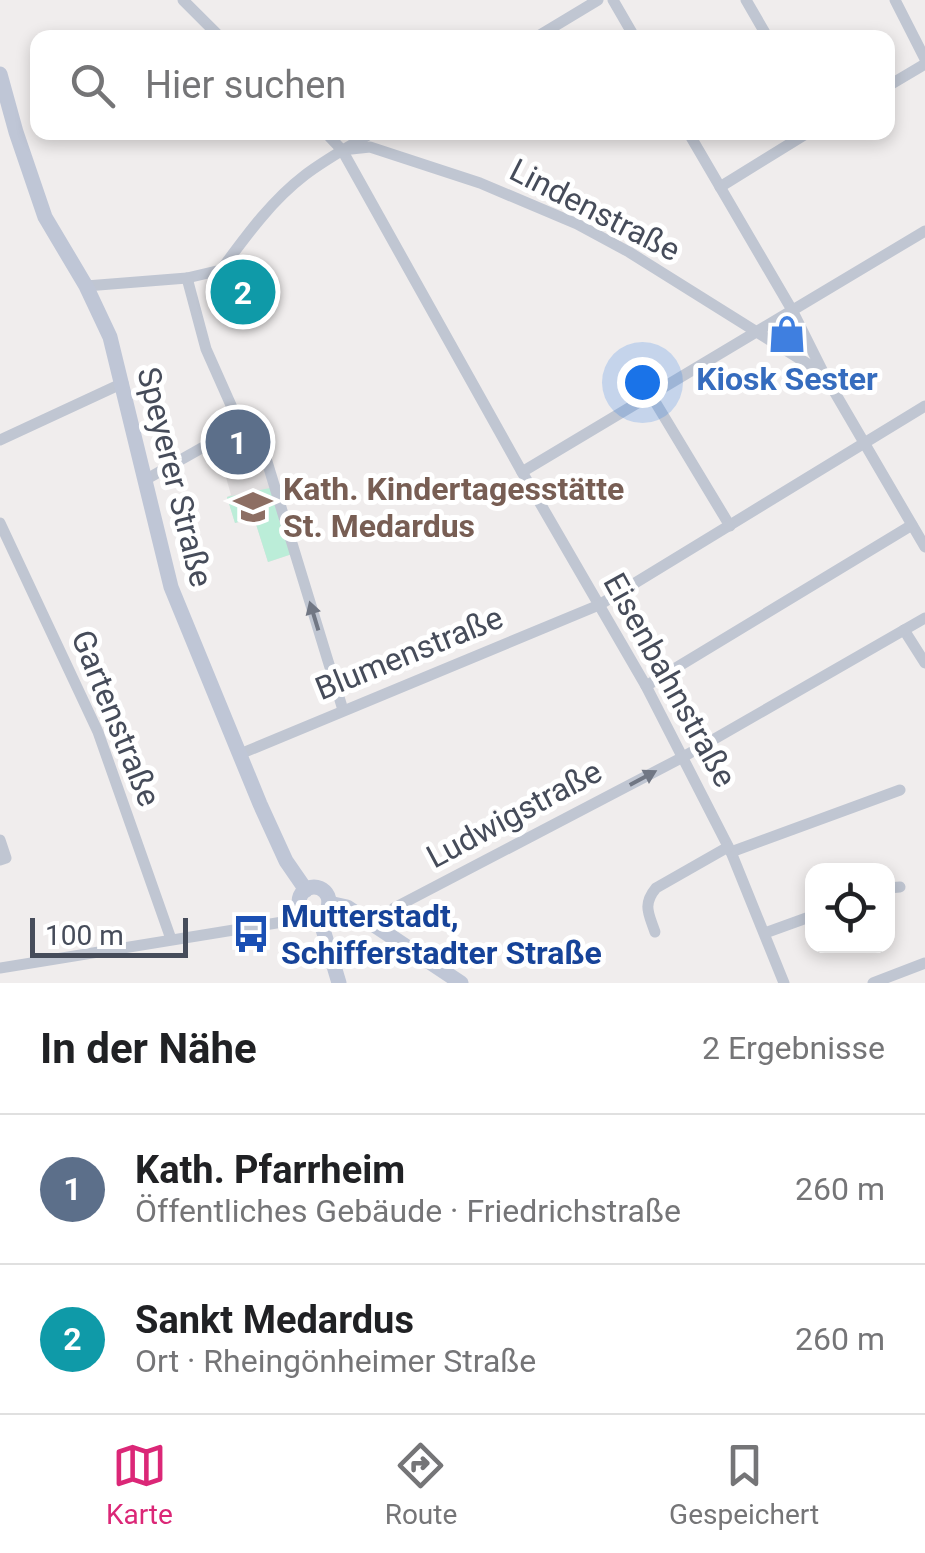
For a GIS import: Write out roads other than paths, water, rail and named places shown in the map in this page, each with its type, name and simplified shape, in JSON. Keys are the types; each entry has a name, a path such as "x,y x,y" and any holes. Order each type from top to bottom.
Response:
{"main road":[{"name":"Speyerer Straße","path":"0,74 45,216 86,286 110,338 172,587 286,861 306,890"},
{"path":"339,983 317,910 327,894 320,888 306,890 300,901 317,910 347,907 461,983"}],"street":[{"path":"184,0 213,30"},
{"path":"547,30 598,0"},
{"path":"613,0 630,30"},
{"path":"746,0 763,30"},
{"path":"895,0 925,62 895,81"},
{"name":"Eisenbahnstraße","path":"333,140 342,150 646,686 729,849 784,983"},
{"path":"86,286 187,278 222,270 266,212 304,176 359,140"},
{"path":"693,140 925,547"},
{"path":"720,188 796,140"},
{"name":"Lindenstraße","path":"342,150 370,147 480,183 577,224 629,252 824,374"},
{"path":"522,472 925,231"},
{"path":"187,278 206,349 238,421 260,442 343,710"},
{"path":"0,440 123,383"},
{"path":"651,394 730,526"},
{"name":"Blumenstraße","path":"240,754 600,605 925,406"},
{"path":"145,480 214,441 238,421"},
{"name":"Gartenstraße","path":"0,522 98,732 171,939"},
{"path":"646,686 912,525"},
{"name":"Ludwigstraße","path":"377,928 394,908 683,757 925,618"},
{"path":"904,630 925,663"},
{"path":"656,932 647,908 648,897 656,888 729,849 900,790"},
{"path":"0,840 6,858 0,860"},
{"path":"0,968 289,921 317,910"},
{"path":"765,933 805,919"},
{"path":"874,983 925,963"}],"place":[{"name":"Sankt Medardus","path":"243,292"},
{"name":"Kiosk Sester","path":"787,334"},
{"name":"Kath. Pfarrheim","path":"238,442"},
{"name":"Kath. Kindertagesstätte St. Medardus","path":"253,507"},
{"name":"Mutterstadt, Schifferstadter Straße","path":"251,934"}]}
